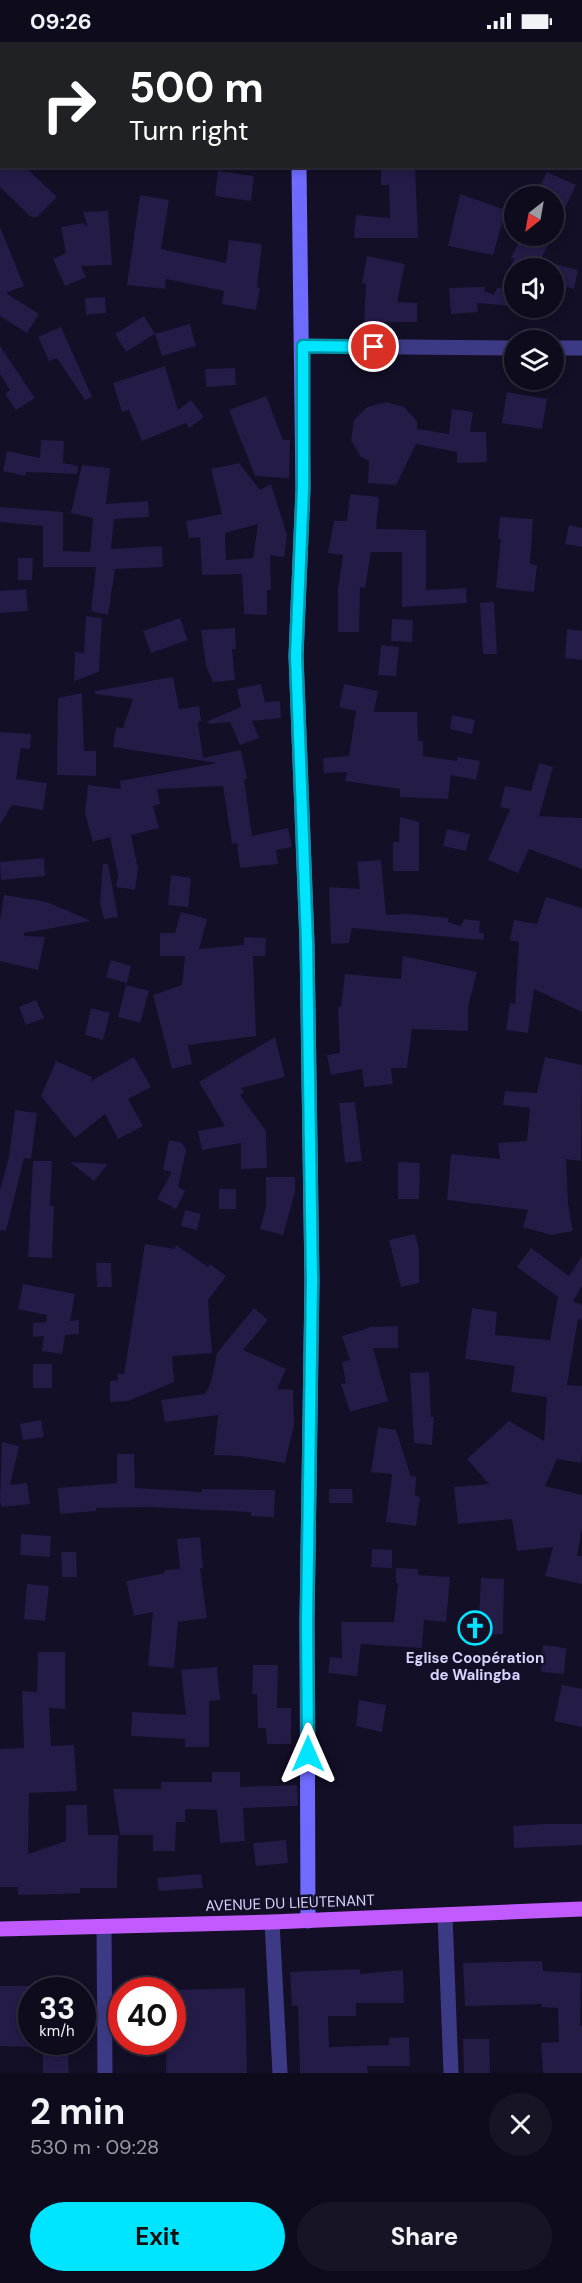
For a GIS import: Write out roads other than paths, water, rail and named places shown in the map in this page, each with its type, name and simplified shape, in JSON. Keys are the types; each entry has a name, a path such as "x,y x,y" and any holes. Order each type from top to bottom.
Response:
{"main road":[{"name":"AVENUE DU LIEUTENANT","path":"0,1929 308,1921 582,1909"}],"street":[{"path":"299,168 303,489 296,656 307,943 312,1281 307,1622 308,1921"},
{"path":"303,346 504,348"},
{"path":"564,348 582,348"},
{"path":"445,1914 450,2073"},
{"path":"272,1922 280,2073"},
{"path":"104,1927 105,2073"}],"place":[{"name":"Eglise Coopération de Walingba","path":"475,1628"}]}
